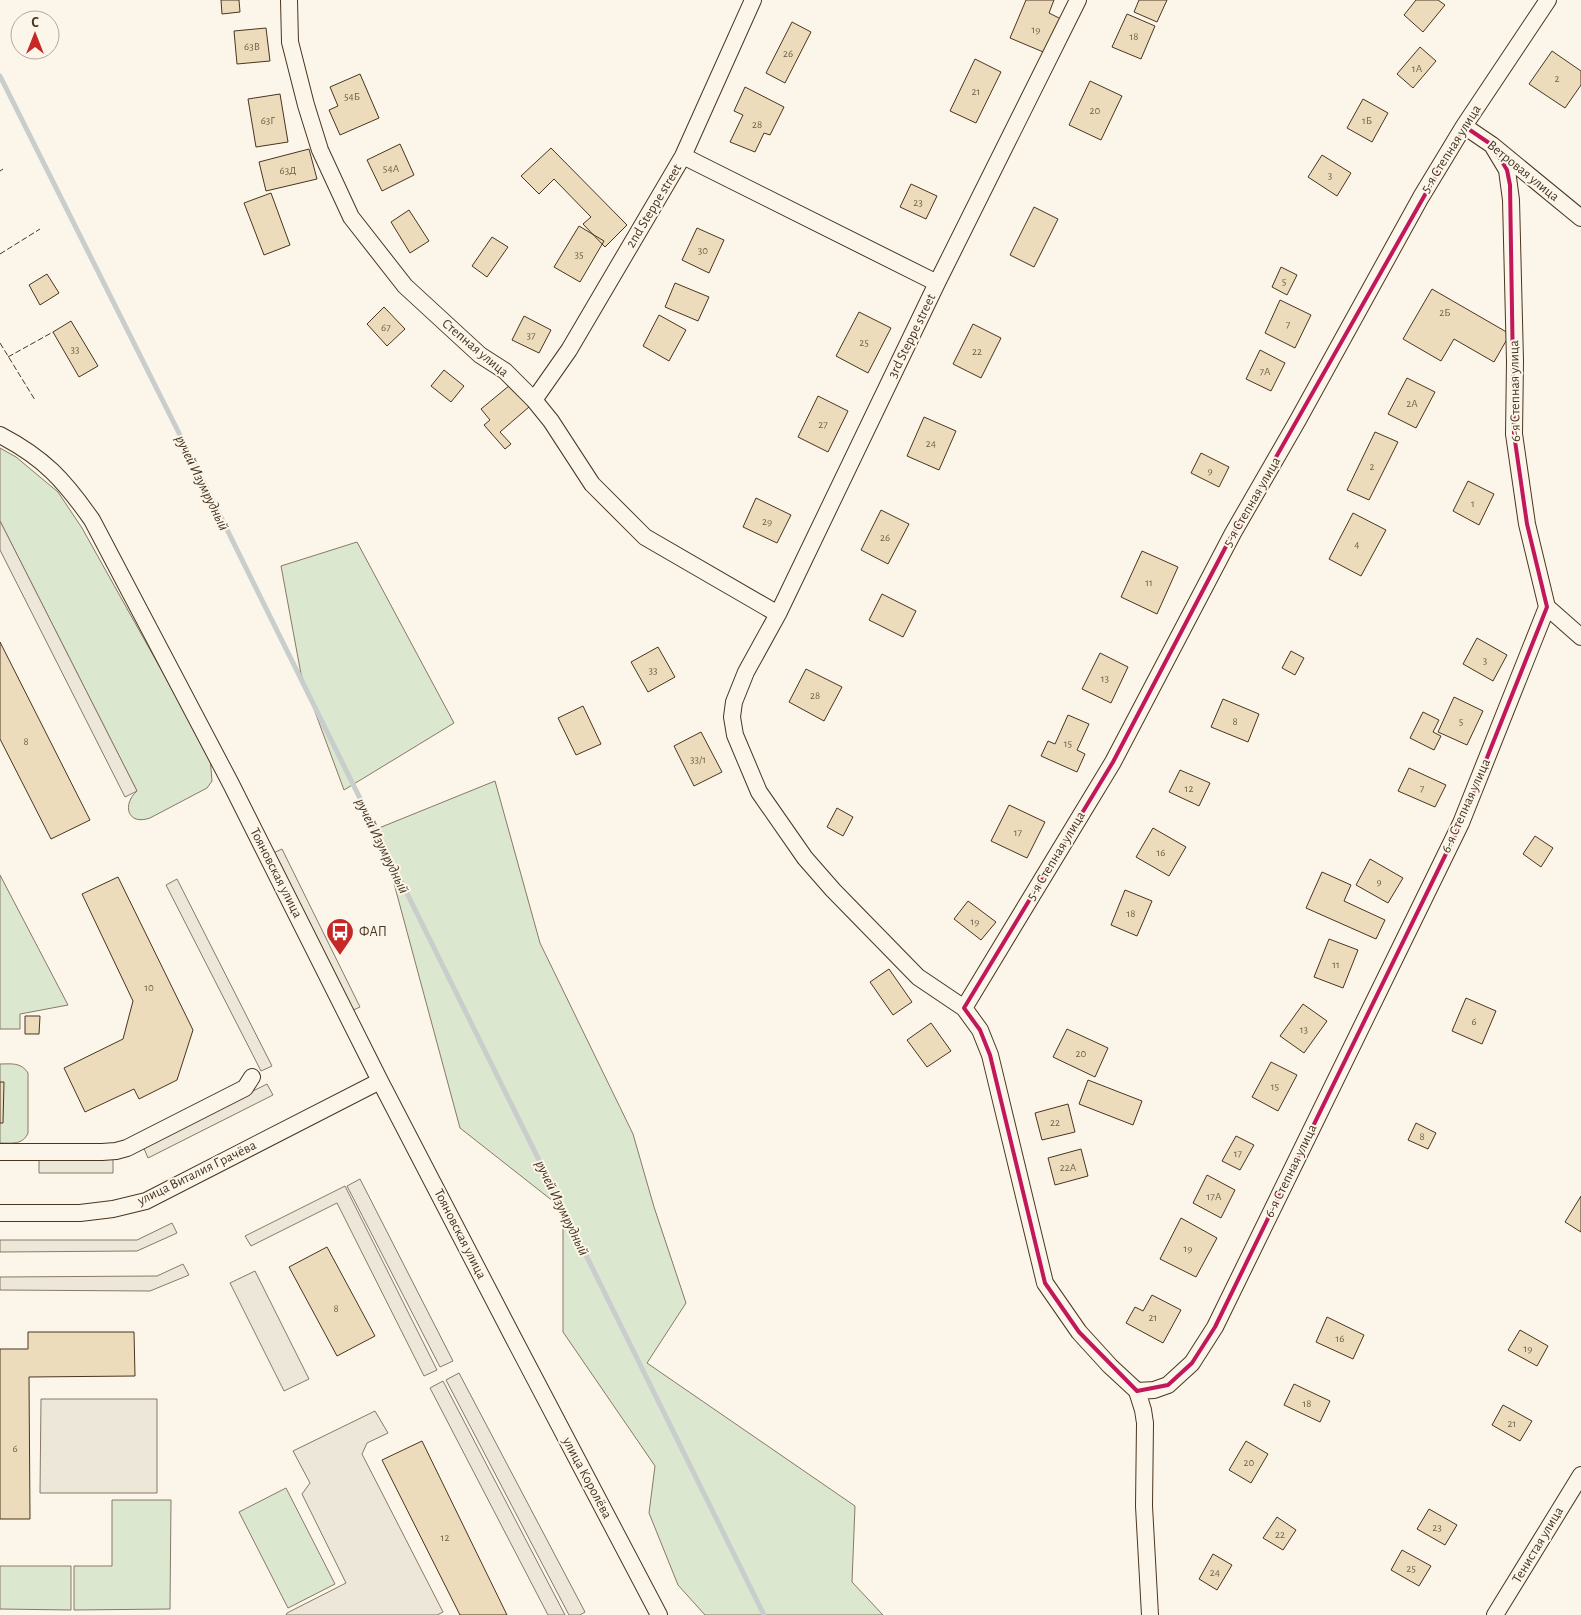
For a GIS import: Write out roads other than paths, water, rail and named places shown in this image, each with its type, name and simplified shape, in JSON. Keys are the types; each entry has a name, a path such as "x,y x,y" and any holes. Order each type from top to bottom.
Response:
{"street":[{"name":"Степная улица","path":"289,0 290,42 320,150 351,217 405,286 480,355 505,372 534,400 551,421 592,484 645,537 778,614"},
{"name":"2nd Steppe street","path":"534,400 569,350 683,156 753,0"},
{"name":"3rd Steppe street","path":"1078,0 937,283 778,614 746,672 734,702 732,717 735,736 759,792 805,858 833,890 918,977 964,1008 980,1030 990,1055 1045,1283 1079,1332 1110,1366 1137,1391"},
{"name":"5-я Степная улица","path":"964,1008 1113,762 1233,534 1421,197 1464,126 1548,0"},
{"name":"Ветровая улица","path":"1464,126 1492,145 1581,218"},
{"name":"6-я Степная улица","path":"1137,1391 1154,1390 1168,1385 1192,1363 1215,1327 1461,823 1547,607 1527,524 1514,434 1515,361 1511,200 1507,170 1492,145"},
{"path":"683,156 937,283"},
{"name":"Тояновская улица","path":"0,436 32,453 52,470 72,491 92,520 226,775 380,1081 515,1341"},
{"path":"1547,607 1581,637"},
{"path":"0,1152 102,1152 127,1148 245,1088 252,1076"},
{"name":"улица Виталия Грачёва","path":"0,1213 80,1214 113,1209 146,1200 380,1081"},
{"name":"улица Королёва","path":"515,1341 659,1615"},
{"path":"1137,1391 1145,1423 1144,1506 1150,1615"},
{"name":"Тенистая улица","path":"1495,1615 1581,1475"}],"waterway":[{"name":"ручей Изумрудный","path":"0,76 206,487 764,1615"}],"place":[{"name":"ФАП","path":"340,956"}]}
